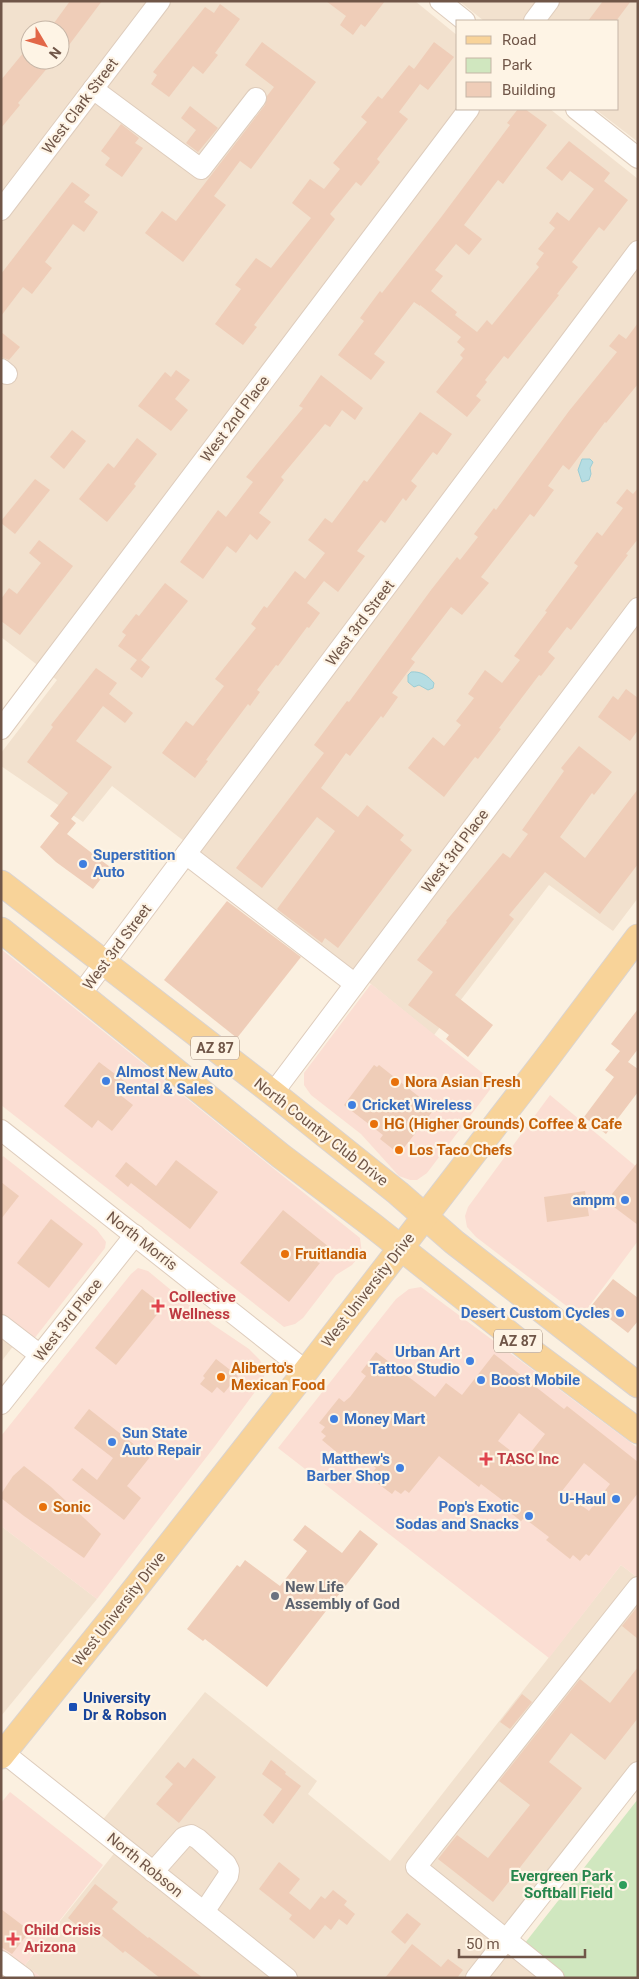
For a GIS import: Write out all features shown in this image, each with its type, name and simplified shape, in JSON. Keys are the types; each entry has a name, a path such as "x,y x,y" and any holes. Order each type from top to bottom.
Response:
{"main road":[{"name":"North Country Club Drive","path":"1,883 272,1093 638,1386"},
{"name":"AZ 87","path":"1,930 281,1156 510,1335 638,1432"},
{"name":"West University Drive","path":"3,1755 306,1371 638,937"}],"street":[{"name":"West Clark Street","path":"1,210 160,1"},
{"path":"440,1 464,20"},
{"path":"535,20 549,1"},
{"path":"93,89 201,169 256,98"},
{"name":"West 2nd Place","path":"1,729 468,110"},
{"path":"577,110 638,158"},
{"name":"West 3rd Street","path":"81,994 638,251"},
{"name":"West 3rd Place","path":"272,1093 638,608"},
{"path":"186,854 354,984"},
{"name":"North Morris","path":"1,1130 306,1371"},
{"name":"West 3rd Place","path":"1,1404 135,1235"},
{"path":"1,1325 40,1355"},
{"path":"554,1978 416,1867 638,1587"},
{"name":"North Robson","path":"3,1755 287,1978"},
{"path":"476,1978 638,1772"},
{"path":"153,1872 184,1837 191,1835 198,1839 226,1864 229,1870 228,1876 204,1912"},
{"path":"1,1960 24,1978"}],"shaded area":[{"path":"1,1 415,1 456,34 456,110 551,110 638,179 638,898 613,931 549,885 434,1035 371,984 112,786 83,822 1,766 1,753 57,680 1,637"},
{"path":"459,1 638,1 638,142 596,110 619,110 619,20 483,20"},
{"path":"1,949 360,1238 362,1253 352,1265 336,1275 303,1318 295,1324 284,1327 1,1105"},
{"path":"371,984 495,1083 427,1173 417,1180 410,1180 399,1176 361,1134 311,1095 304,1085 304,1073"},
{"path":"550,1095 638,1168 638,1241 581,1317 476,1237 467,1227 465,1216 468,1207"},
{"path":"3,1156 97,1230 106,1242 105,1248 30,1344 1,1321 1,1159"},
{"path":"138,1268 148,1271 212,1324 249,1349 260,1360 265,1371 263,1381 97,1599 1,1526 1,1436 131,1274"},
{"path":"421,1287 638,1448 638,1578 621,1565 549,1658 278,1448 396,1299 409,1289"},
{"path":"1,1335 14,1345 1,1362"},
{"path":"1,1526 97,1599 1,1716"},
{"path":"621,1565 638,1578 638,1772 501,1946 541,1978 42,1978 25,1965 120,1846 97,1827 205,1692 317,1781 308,1794 390,1861"},
{"path":"10,1792 103,1865 25,1965 42,1978 1,1978 1,1803"}],"green space":[{"path":"638,1799 638,1978 541,1978 514,1957"}],"water":[{"path":"582,459 590,459 593,462 590,468 589,480 582,482 578,470"},
{"path":"411,672 418,672 427,676 434,683 433,688 428,690 419,685 414,687 408,682 408,675"}],"building":[{"path":"70,1 102,1 70,44 70,20 56,20"},
{"path":"326,1 385,1 365,27 361,24 353,35 340,25 346,16"},
{"path":"603,1 631,1 617,20 589,20"},
{"path":"220,4 240,19 215,53 218,55 203,74 193,66 169,97 151,84 157,75 153,72 205,7 214,13"},
{"path":"262,42 316,82 251,169 240,161 214,196 226,205 183,262 145,233 162,211 176,221 265,105 267,96 274,87 245,65"},
{"path":"434,42 454,57 428,90 420,84 399,112 408,119 377,159 380,162 361,186 356,182 330,214 335,219 254,325 257,327 243,345 215,324 241,289 235,285 256,258 271,268 311,218 292,203 310,179 324,189 340,169 333,163 367,122 361,117 378,96 382,99 409,65 414,69"},
{"path":"20,57 20,70 46,70 18,103 20,105 1,128 1,80"},
{"path":"190,106 218,128 198,152 186,143 196,130 181,118"},
{"path":"517,110 526,110 547,125 503,184 498,180 464,225 482,239 469,255 456,244 435,270 443,276 431,291 457,312 455,315 477,332 487,320 492,325 539,267 536,264 544,253 538,249 555,228 549,223 557,212 569,221 594,189 570,171 562,181 546,168 569,141 610,173 604,181 628,200 604,231 599,227 572,262 578,267 557,294 559,295 508,359 504,356 485,380 487,382 476,396 481,400 467,417 436,392 463,358 460,355 465,349 457,342 461,337 414,302 374,354 385,362 371,380 338,355 364,321 360,318 442,216 510,125 507,123"},
{"path":"121,124 139,138 135,143 143,148 122,177 105,165 110,158 101,151"},
{"path":"72,182 90,195 84,202 98,212 84,232 73,224 45,262 52,268 32,294 23,287 1,316 1,274"},
{"path":"638,323 638,384 605,422 569,470 563,465 548,486 554,490 534,517 530,514 481,577 489,583 462,615 451,607 411,659 415,662 392,693 398,697 383,718 381,716 350,756 346,753 321,788 358,817 367,805 404,835 400,840 412,850 338,948 325,938 322,943 277,909 335,831 317,817 262,888 236,868 324,753 314,745 347,701 349,702 457,557 460,560 478,537 474,534 494,508 496,510 569,411 617,352 609,346 619,334 626,339"},
{"path":"1,332 20,347 9,360 1,357"},
{"path":"176,370 190,380 175,399 188,410 171,431 138,406 165,372 171,377"},
{"path":"321,375 363,408 355,420 342,410 330,427 325,424 281,477 284,480 259,513 271,522 257,540 250,534 236,553 227,546 203,579 180,562 218,510 226,517 253,482 246,477 303,408 299,406"},
{"path":"420,412 452,434 437,455 433,452 411,481 417,486 406,501 403,498 385,523 381,520 357,551 365,556 338,592 324,581 307,603 320,613 257,690 260,692 250,706 248,704 206,760 208,761 195,778 162,753 186,721 193,726 224,686 215,679 256,628 251,624 264,606 267,608 295,571 305,579 325,553 308,540 325,518 332,523 364,480 367,482"},
{"path":"72,430 86,441 64,469 50,457"},
{"path":"137,438 157,454 134,484 136,486 107,522 79,499 108,463 114,468"},
{"path":"35,479 50,490 15,534 1,521"},
{"path":"638,488 638,539 626,554 628,555 571,630 567,627 548,652 555,658 541,676 539,675 478,759 475,757 444,797 408,768 433,737 444,746 461,725 456,721 474,698 468,694 485,670 502,683 520,660 514,656 578,566 574,563 597,532 602,536 623,508 616,503 627,489 633,494"},
{"path":"39,540 73,566 20,635 1,621 1,599 9,588 17,594 41,563 29,553"},
{"path":"165,583 188,601 141,660 150,667 142,678 130,669 137,660 118,646 126,635 122,632 136,614 139,616"},
{"path":"96,668 117,683 109,694 133,713 125,723 103,706 76,741 112,767 71,819 76,823 67,834 110,867 93,889 56,862 40,847 59,823 50,816 68,793 27,762 53,727 51,725"},
{"path":"626,689 638,698 638,730 630,741 598,717 613,696 618,700"},
{"path":"579,746 612,772 594,795 592,793 560,837 585,858 638,789 638,864 600,914 545,872 509,915 514,919 455,995 493,1025 468,1057 446,1039 449,1035 408,1005 433,972 417,960 446,921 503,853 510,858 528,834 522,830 564,771 561,768"},
{"path":"227,901 301,957 237,1038 164,980"},
{"path":"638,1009 638,1049 628,1062 638,1069 638,1092 606,1134 584,1117 614,1077 605,1070 620,1051 611,1044"},
{"path":"99,1062 127,1083 119,1094 133,1105 112,1131 98,1120 92,1128 64,1106"},
{"path":"374,1065 377,1067 379,1065 432,1107 430,1110 432,1112 399,1154 380,1139 383,1135 344,1105"},
{"path":"176,1160 218,1192 190,1229 131,1183 128,1187 115,1176 126,1162 156,1186"},
{"name":"ampm","path":"638,1162 638,1225 614,1207 612,1194"},
{"path":"1,1182 19,1196 1,1219"},
{"path":"585,1191 589,1216 547,1222 544,1197"},
{"name":"Fruitlandia","path":"283,1210 329,1247 317,1262 320,1263 289,1302 240,1263"},
{"path":"51,1219 83,1244 49,1288 17,1263"},
{"name":"Desert Custom Cycles","path":"613,1279 638,1298 638,1321 628,1333 592,1305"},
{"path":"142,1289 164,1306 116,1365 95,1348"},
{"path":"376,1352 435,1397 446,1383 462,1395 494,1354 564,1409 567,1406 638,1462 638,1493 589,1556 586,1554 580,1561 573,1555 570,1559 546,1540 549,1537 524,1518 521,1521 503,1507 506,1503 481,1484 479,1487 439,1456 409,1493 405,1490 401,1494 395,1490 392,1494 373,1480 376,1476 372,1473 376,1468 354,1450 350,1455 344,1450 340,1455 322,1440 326,1436 321,1432 325,1427 319,1423 339,1398 344,1402 350,1397 366,1376 361,1372","holes":["519,1413 545,1434 524,1461 498,1441","584,1463 610,1484 589,1511 562,1491"]},
{"name":"Aliberto's Mexican Food","path":"216,1359 238,1376 224,1393 217,1387 212,1393 200,1384 205,1378 203,1376"},
{"path":"89,1409 150,1457 127,1486 141,1498 124,1520 72,1480 82,1468 97,1480 113,1458 74,1428"},
{"name":"Sonic","path":"24,1466 51,1487 101,1534 84,1558 1,1498 1,1494 13,1476"},
{"name":"New Life Assembly of God","path":"305,1525 342,1553 360,1530 378,1544 267,1687 205,1639 203,1641 187,1629 237,1565 240,1567 245,1560 280,1586 307,1551 293,1540"},
{"path":"638,1606 638,1639 622,1626"},
{"path":"638,1667 638,1718 605,1760 571,1733 549,1762 582,1788 493,1902 438,1859 457,1835 488,1858 530,1805 499,1781 580,1679 610,1703"},
{"path":"522,1694 532,1702 510,1729 500,1722"},
{"path":"193,1758 216,1777 179,1823 156,1804 173,1784 165,1777 178,1762 185,1768"},
{"path":"271,1760 301,1786 273,1824 263,1815 282,1789 262,1774"},
{"path":"279,1862 300,1879 289,1893 310,1910 321,1896 325,1899 333,1890 347,1901 344,1905 355,1914 347,1925 339,1919 331,1930 325,1925 314,1939 289,1919 292,1915 259,1889"},
{"path":"95,1884 118,1902 112,1909 203,1978 160,1978 125,1951 123,1953 95,1930 90,1936 68,1918"},
{"name":"Child Crisis Arizona","path":"1,1909 30,1931 12,1954 1,1947"},
{"path":"407,1913 421,1924 405,1944 391,1932"},
{"path":"412,1944 441,1967 448,1959 463,1970 457,1978 385,1978"}],"place":[{"name":"Superstition Auto","path":"83,864"},
{"name":"Almost New Auto Rental & Sales","path":"106,1081"},
{"name":"Nora Asian Fresh","path":"395,1082"},
{"name":"Cricket Wireless","path":"352,1105"},
{"name":"HG (Higher Grounds) Coffee & Cafe","path":"374,1124"},
{"name":"Los Taco Chefs","path":"399,1150"},
{"name":"ampm","path":"625,1200"},
{"name":"Fruitlandia","path":"285,1254"},
{"name":"Collective Wellness","path":"158,1306"},
{"name":"Desert Custom Cycles","path":"620,1313"},
{"name":"Urban Art Tattoo Studio","path":"470,1361"},
{"name":"Aliberto's Mexican Food","path":"221,1377"},
{"name":"Boost Mobile","path":"481,1380"},
{"name":"Money Mart","path":"334,1419"},
{"name":"Sun State Auto Repair","path":"112,1442"},
{"name":"TASC Inc","path":"486,1459"},
{"name":"Matthew's Barber Shop","path":"400,1468"},
{"name":"U-Haul","path":"616,1499"},
{"name":"Sonic","path":"43,1507"},
{"name":"Pop's Exotic Sodas and Snacks","path":"529,1516"},
{"name":"New Life Assembly of God","path":"275,1596"},
{"name":"University Dr & Robson","path":"73,1707"},
{"name":"Evergreen Park Softball Field","path":"623,1885"},
{"name":"Child Crisis Arizona","path":"13,1939"}]}
